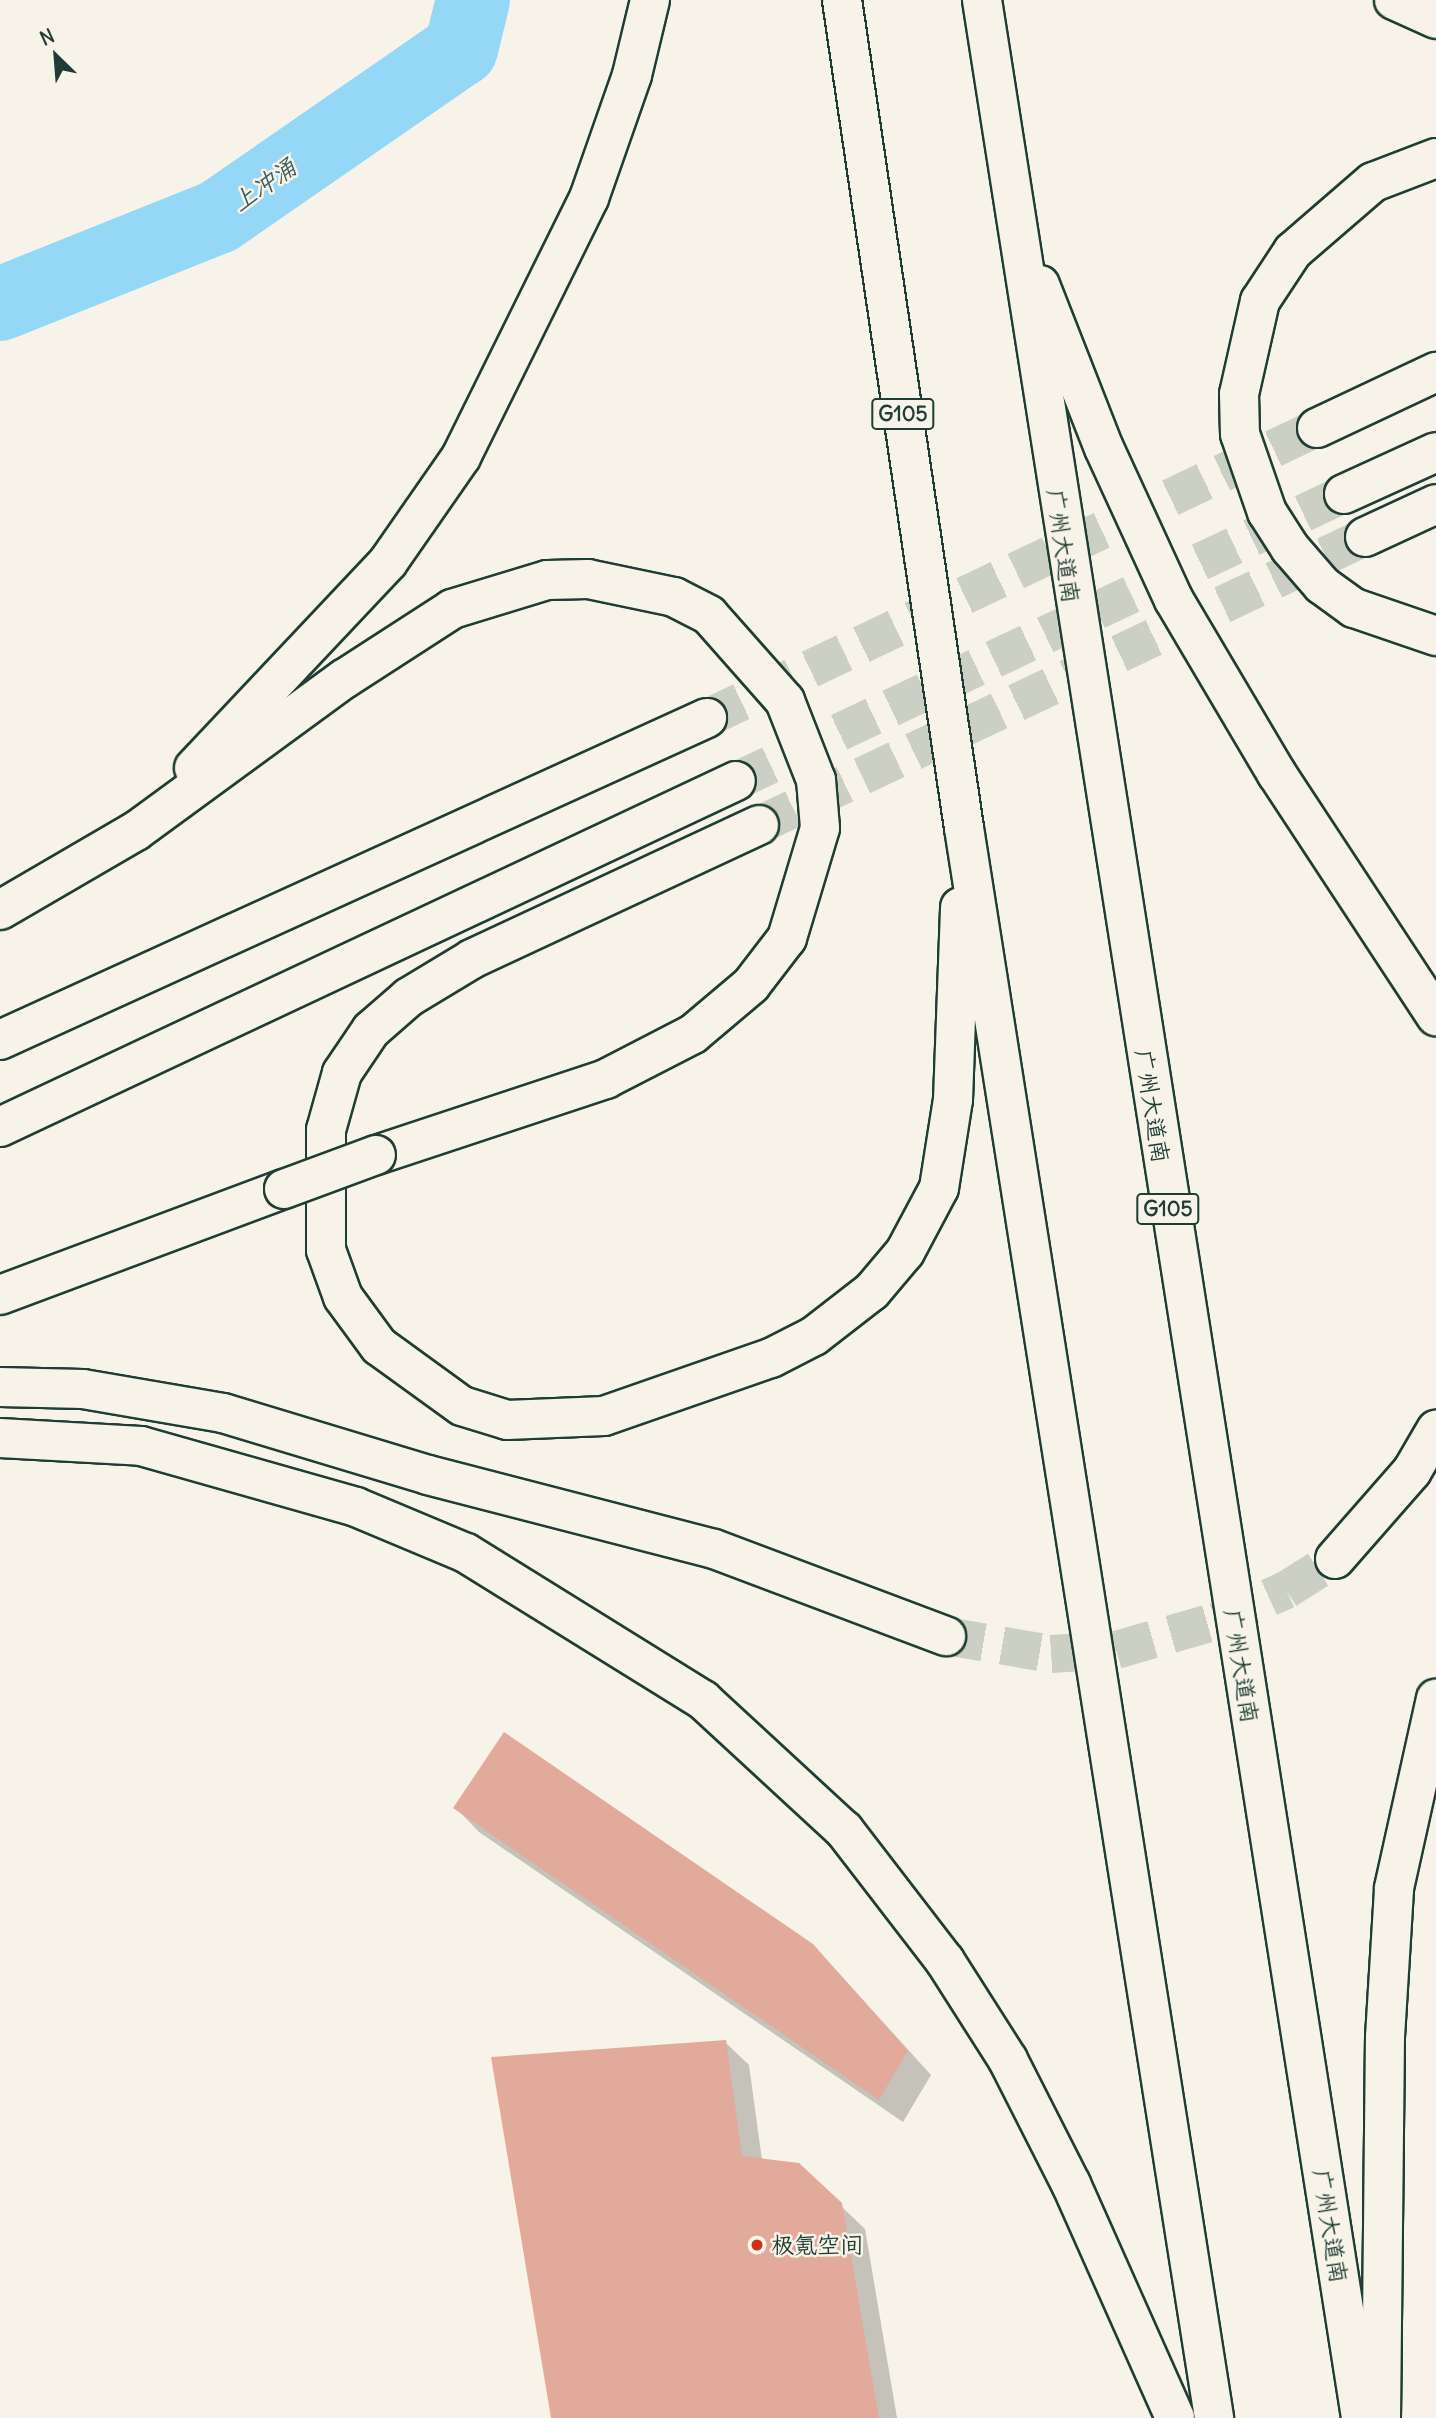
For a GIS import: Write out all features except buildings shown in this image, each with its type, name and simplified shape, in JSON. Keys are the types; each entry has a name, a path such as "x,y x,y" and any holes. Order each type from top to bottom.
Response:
{"highway":[{"path":"13,903 139,818 222,742 388,562 461,457 526,336 589,198 632,75 650,0"},
{"name":"G105","path":"842,0 964,828 1214,2418"},
{"name":"广州大道南","path":"982,0 1361,2418"},
{"path":"1394,0 1436,19"},
{"path":"1436,158 1373,183 1293,251 1260,301 1239,394 1240,434 1267,512 1290,548 1354,608 1436,636"},
{"path":"1015,220 1104,448 1174,600 1277,774 1436,1016"},
{"path":"1317,428 1436,372"},
{"path":"1345,494 1436,452"},
{"path":"1365,537 1436,504"},
{"path":"0,1295 376,1155 606,1079 693,1034 751,985 787,938 820,828 816,780 785,701 709,615 674,597 587,579 547,580 452,609 344,678 136,831 13,903"},
{"path":"0,1040 707,718"},
{"path":"0,1127 736,781"},
{"path":"759,825 472,959 410,997 371,1030 342,1073 326,1130 323,1198 331,1262 344,1297 379,1346 462,1406 507,1420 614,1413 771,1358 814,1336 872,1291 905,1252 939,1188 953,1100 964,828"},
{"path":"0,1387 83,1389 223,1413 428,1475 715,1549 946,1636"},
{"path":"1335,1559 1412,1472 1436,1430"},
{"path":"0,1438 141,1446 356,1507 466,1553 702,1700 844,1830 945,1961 1007,2060 1071,2184 1175,2418"},
{"path":"1381,2418 1385,2037 1394,1888 1436,1699"}],"waterway":[{"name":"上冲涌","path":"0,304 218,217 461,49 473,0"}],"tunnel":[{"path":"707,718 1317,428"},
{"path":"736,781 1344,494"},
{"path":"759,825 1365,537"},
{"path":"946,1636 1051,1654 1116,1650 1217,1621 1286,1590 1335,1559"}],"place":[{"name":"极氪空间","path":"757,2245"}]}
